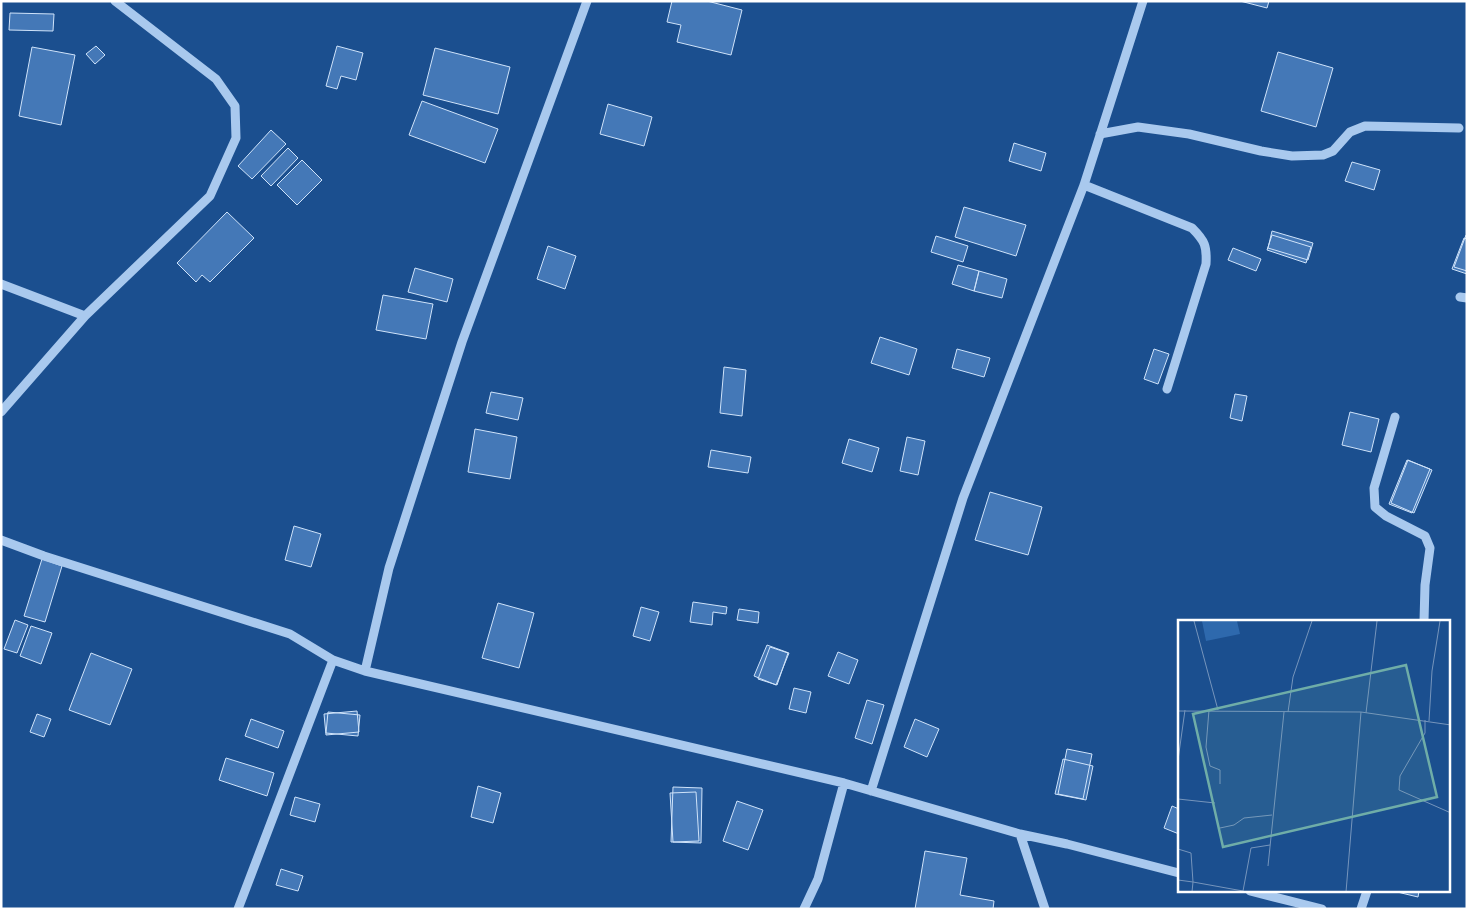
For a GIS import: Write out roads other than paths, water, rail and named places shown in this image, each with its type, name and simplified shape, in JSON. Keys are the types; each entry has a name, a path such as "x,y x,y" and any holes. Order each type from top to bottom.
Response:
{"street":[{"path":"1,412 85,316 210,196 236,138 235,106 216,79 115,1"},
{"path":"365,671 389,568 462,342 587,1"},
{"path":"872,791 963,498 1084,185 1143,1"},
{"path":"1100,134 1138,127 1189,134 1261,152 1292,156 1323,155 1333,152 1350,132 1365,126 1459,128"},
{"path":"1084,185 1192,228 1202,237 1207,249 1206,264 1167,389"},
{"path":"1,284 85,316"},
{"path":"1395,417 1374,488 1375,507 1386,516 1425,536 1430,548 1425,585 1424,620"},
{"path":"1,540 44,556 290,634 333,660 365,671 844,783 1020,834 1178,873"},
{"path":"238,909 333,660"},
{"path":"804,909 818,878 844,783"},
{"path":"1020,834 1044,909"},
{"path":"1253,892 1294,906 1322,909"},
{"path":"1361,909 1367,892"}]}
